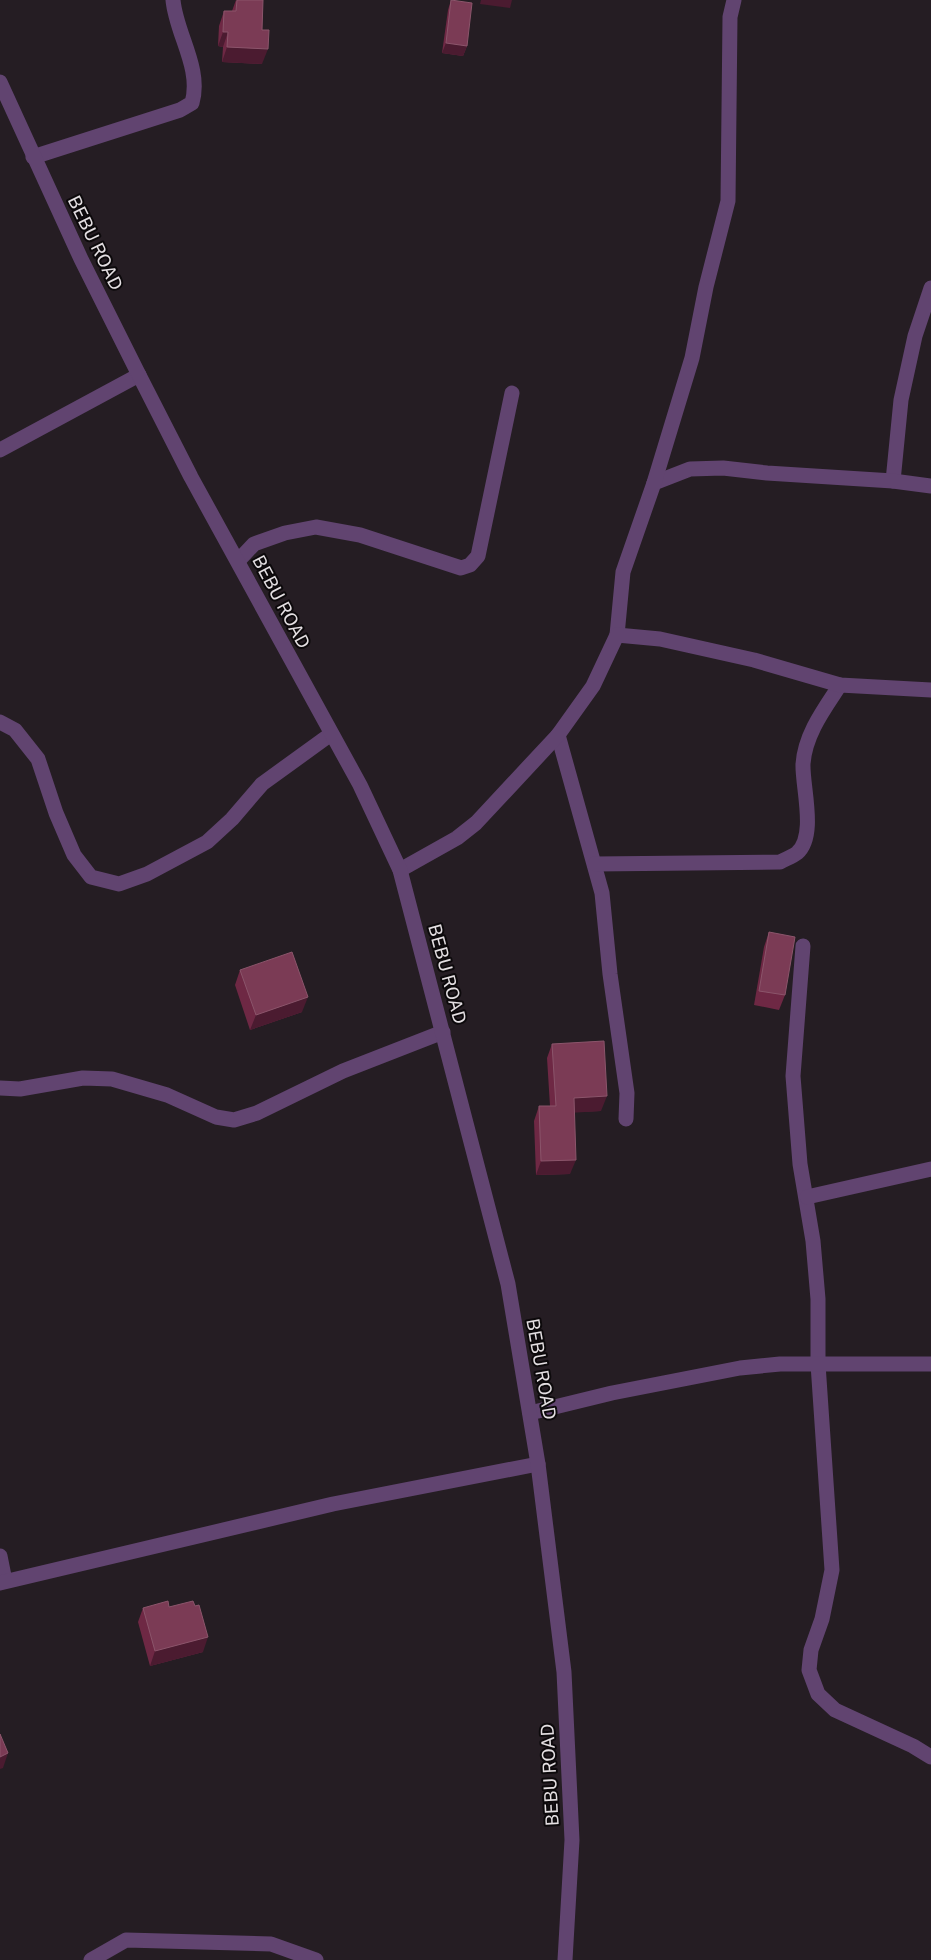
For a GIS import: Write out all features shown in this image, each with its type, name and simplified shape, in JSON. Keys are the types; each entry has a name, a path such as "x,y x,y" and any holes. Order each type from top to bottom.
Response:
{"street":[{"path":"33,157 180,110 192,103 196,92 173,0"},
{"path":"400,870 456,838 476,824 558,735 593,686 617,635 624,572 654,483 692,358 706,287 728,201 730,17 734,0"},
{"name":"BEBU ROAD","path":"0,82 33,157 139,375 191,477 360,785 400,870 508,1284 538,1464 564,1672 572,1840 565,1960"},
{"path":"893,481 901,400 915,336 931,288"},
{"path":"0,450 139,375"},
{"path":"238,561 254,544 285,533 316,527 360,535 445,565 461,568 470,565 478,556 512,393"},
{"path":"654,483 690,469 723,468 768,473 893,481 931,486"},
{"path":"617,635 660,639 744,658 840,685 931,690"},
{"path":"595,864 780,862 798,852 805,836 807,808 803,763 812,731 840,685"},
{"path":"0,722 15,730 38,759 56,813 74,855 91,877 119,884 147,874 207,842 232,819 262,784 331,734"},
{"path":"558,735 602,894 610,974 627,1093 626,1119"},
{"path":"803,946 794,1037 793,1076 800,1164 813,1241 818,1299 818,1364 832,1570 822,1619 811,1650 809,1670 818,1694 834,1710 913,1746 931,1757"},
{"path":"0,1088 20,1089 82,1078 112,1079 166,1095 216,1117 234,1120 257,1113 343,1071 443,1032"},
{"path":"806,1197 931,1169"},
{"path":"530,1413 612,1393 740,1368 818,1364 931,1364"},
{"path":"0,1556 2,1582 333,1504 538,1464"},
{"path":"92,1959 126,1940 270,1944 316,1960"}],"building":[{"path":"237,0 263,0 262,30 269,30 268,49 227,47 228,32 223,32 224,11 236,11"},
{"path":"451,0 472,3 467,46 446,43"},
{"path":"769,932 795,937 785,995 759,991"},
{"path":"292,952 308,997 256,1015 240,970"},
{"path":"604,1041 607,1096 574,1098 576,1160 541,1161 539,1106 556,1106 552,1044"},
{"path":"168,1601 169,1607 193,1601 195,1606 199,1605 208,1637 155,1651 143,1608"},
{"path":"0,1734 8,1753 0,1757"}]}
